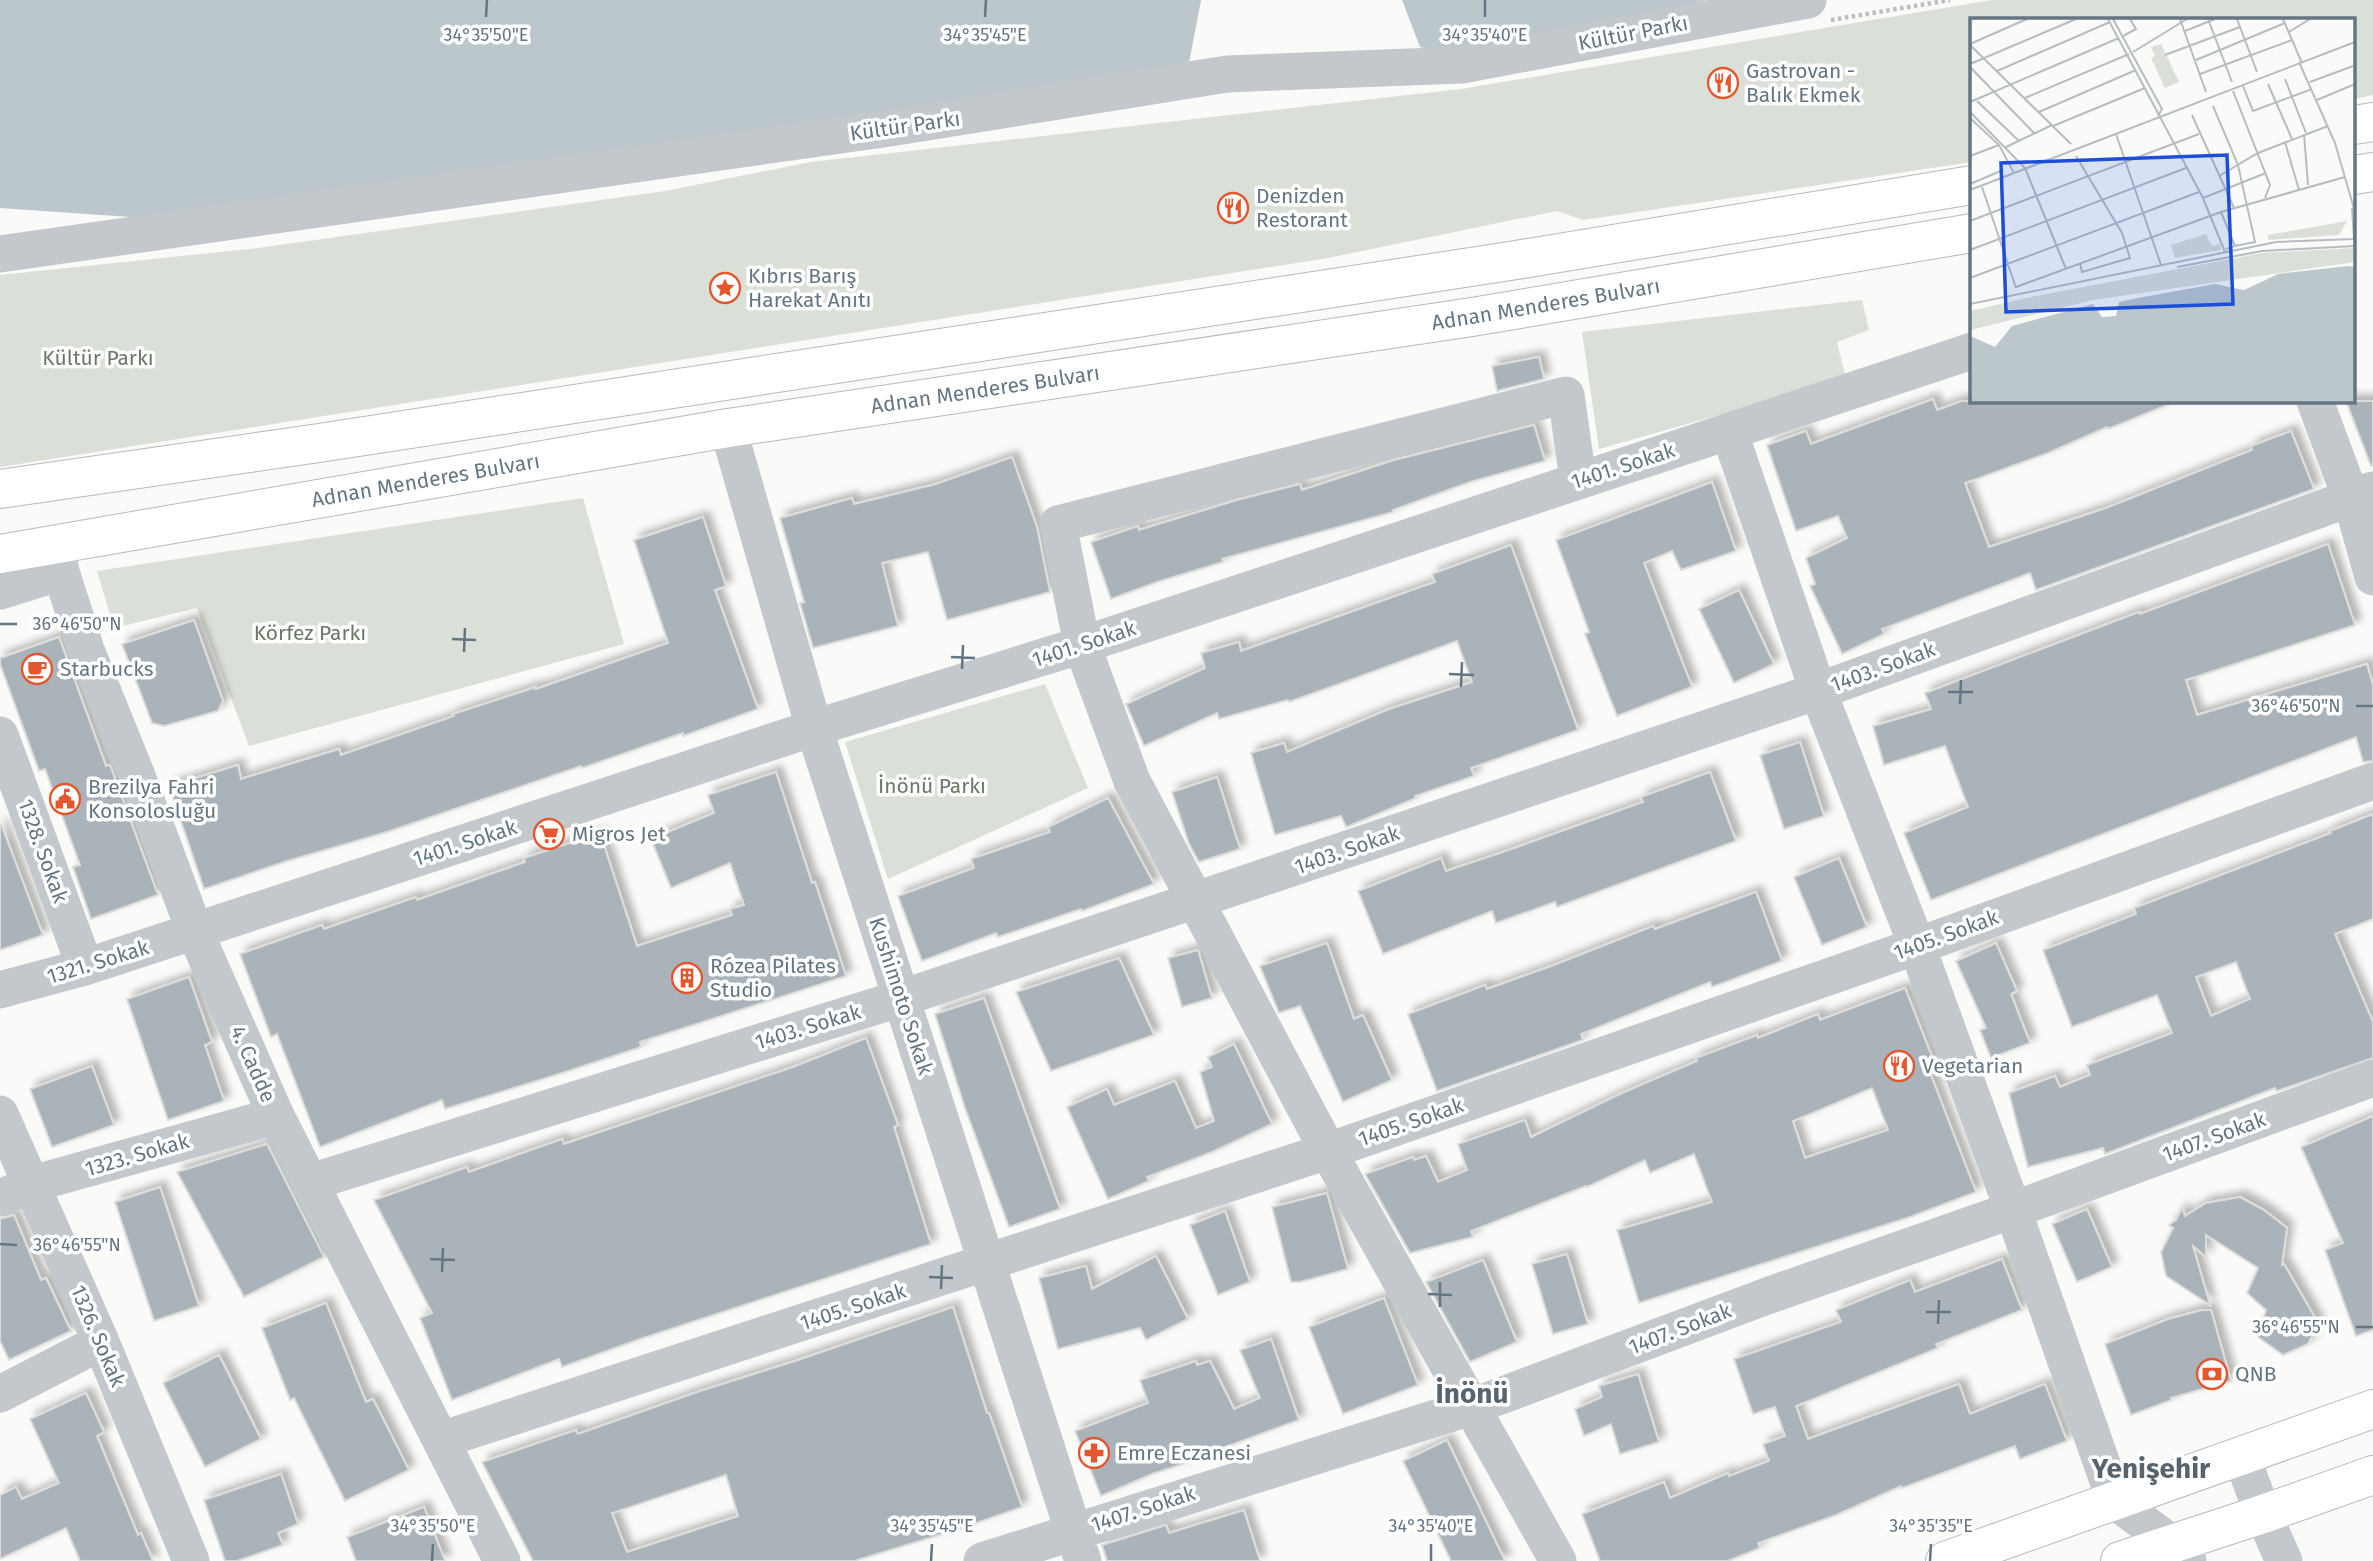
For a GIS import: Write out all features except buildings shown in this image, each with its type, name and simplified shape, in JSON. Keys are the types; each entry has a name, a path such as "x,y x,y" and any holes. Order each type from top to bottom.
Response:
{"main road":[{"path":"0,489 319,443 1510,261 1970,185"},
{"name":"Adnan Menderes Bulvarı","path":"0,554 58,559 728,428 1472,317 1970,233"},
{"path":"1945,1561 2373,1409"},
{"path":"2120,1561 2180,1552 2263,1514 2373,1475"}],"street":[{"name":"Kültür Parkı","path":"0,254 890,128 1227,74 1462,65 1808,0"},
{"name":"1401. Sokak","path":"195,932 814,728 1082,645 1970,352"},
{"path":"1558,1561 1328,1151 1132,781 1082,645 1058,524 1566,395 1578,480"},
{"path":"2316,402 2362,494 2373,578"},
{"name":"Kushimoto Sokak","path":"728,428 814,728 1079,1546"},
{"path":"1729,431 1818,691 1917,946 2115,1501 2180,1552"},
{"name":"1403. Sokak","path":"311,1182 902,998 1196,900 1818,691 2362,494"},
{"path":"0,591 58,559"},
{"name":"4. Cadde","path":"58,559 86,650 137,776 195,932 276,1116 502,1561"},
{"name":"1328. Sokak","path":"0,735 85,967"},
{"name":"1405. Sokak","path":"441,1440 1328,1151 1917,946 2373,781"},
{"name":"1321. Sokak","path":"0,990 85,967 195,932"},
{"name":"1407. Sokak","path":"982,1561 1079,1546 1471,1407 1767,1296 2013,1210 2373,1078"},
{"name":"1326. Sokak","path":"0,1114 16,1191 101,1342 191,1561"},
{"name":"1323. Sokak","path":"16,1191 276,1116"},
{"path":"0,1394 101,1342"},
{"path":"2241,1455 2284,1561"}],"green space":[{"name":"Kültür Parkı","path":"1992,0 2373,0 2373,95 2356,99 2356,18 1970,18 1970,162 1583,220 1557,211 1328,258 0,467 0,275 258,248 665,191 811,162 1461,89"},
{"path":"1862,300 1869,330 1837,342 1846,379 1599,449 1582,332"},
{"name":"Körfez Parkı","path":"583,498 624,644 249,746 197,608 114,628 97,571"},
{"name":"İnönü Parkı","path":"1045,684 1088,788 888,879 845,742"}],"shaded area":[{"path":"0,0 1201,0 1189,63 982,101 174,220 0,208"},
{"path":"1402,0 1706,0 1463,57 1420,47"}],"place":[{"name":"Gastrovan - Balık Ekmek","path":"1723,83"},
{"name":"Denizden Restorant","path":"1233,208"},
{"name":"Kıbrıs Barış Harekat Anıtı","path":"725,288"},
{"name":"Starbucks","path":"37,669"},
{"name":"Brezilya Fahri Konsolosluğu","path":"65,799"},
{"name":"Migros Jet","path":"549,834"},
{"name":"Rózea Pilates Studio","path":"687,978"},
{"name":"Vegetarian","path":"1899,1066"},
{"name":"QNB","path":"2212,1374"},
{"name":"Emre Eczanesi","path":"1094,1453"}],"district":[{"name":"İnönü","path":"1472,1393"},
{"name":"Yenişehir","path":"2151,1468"}]}
